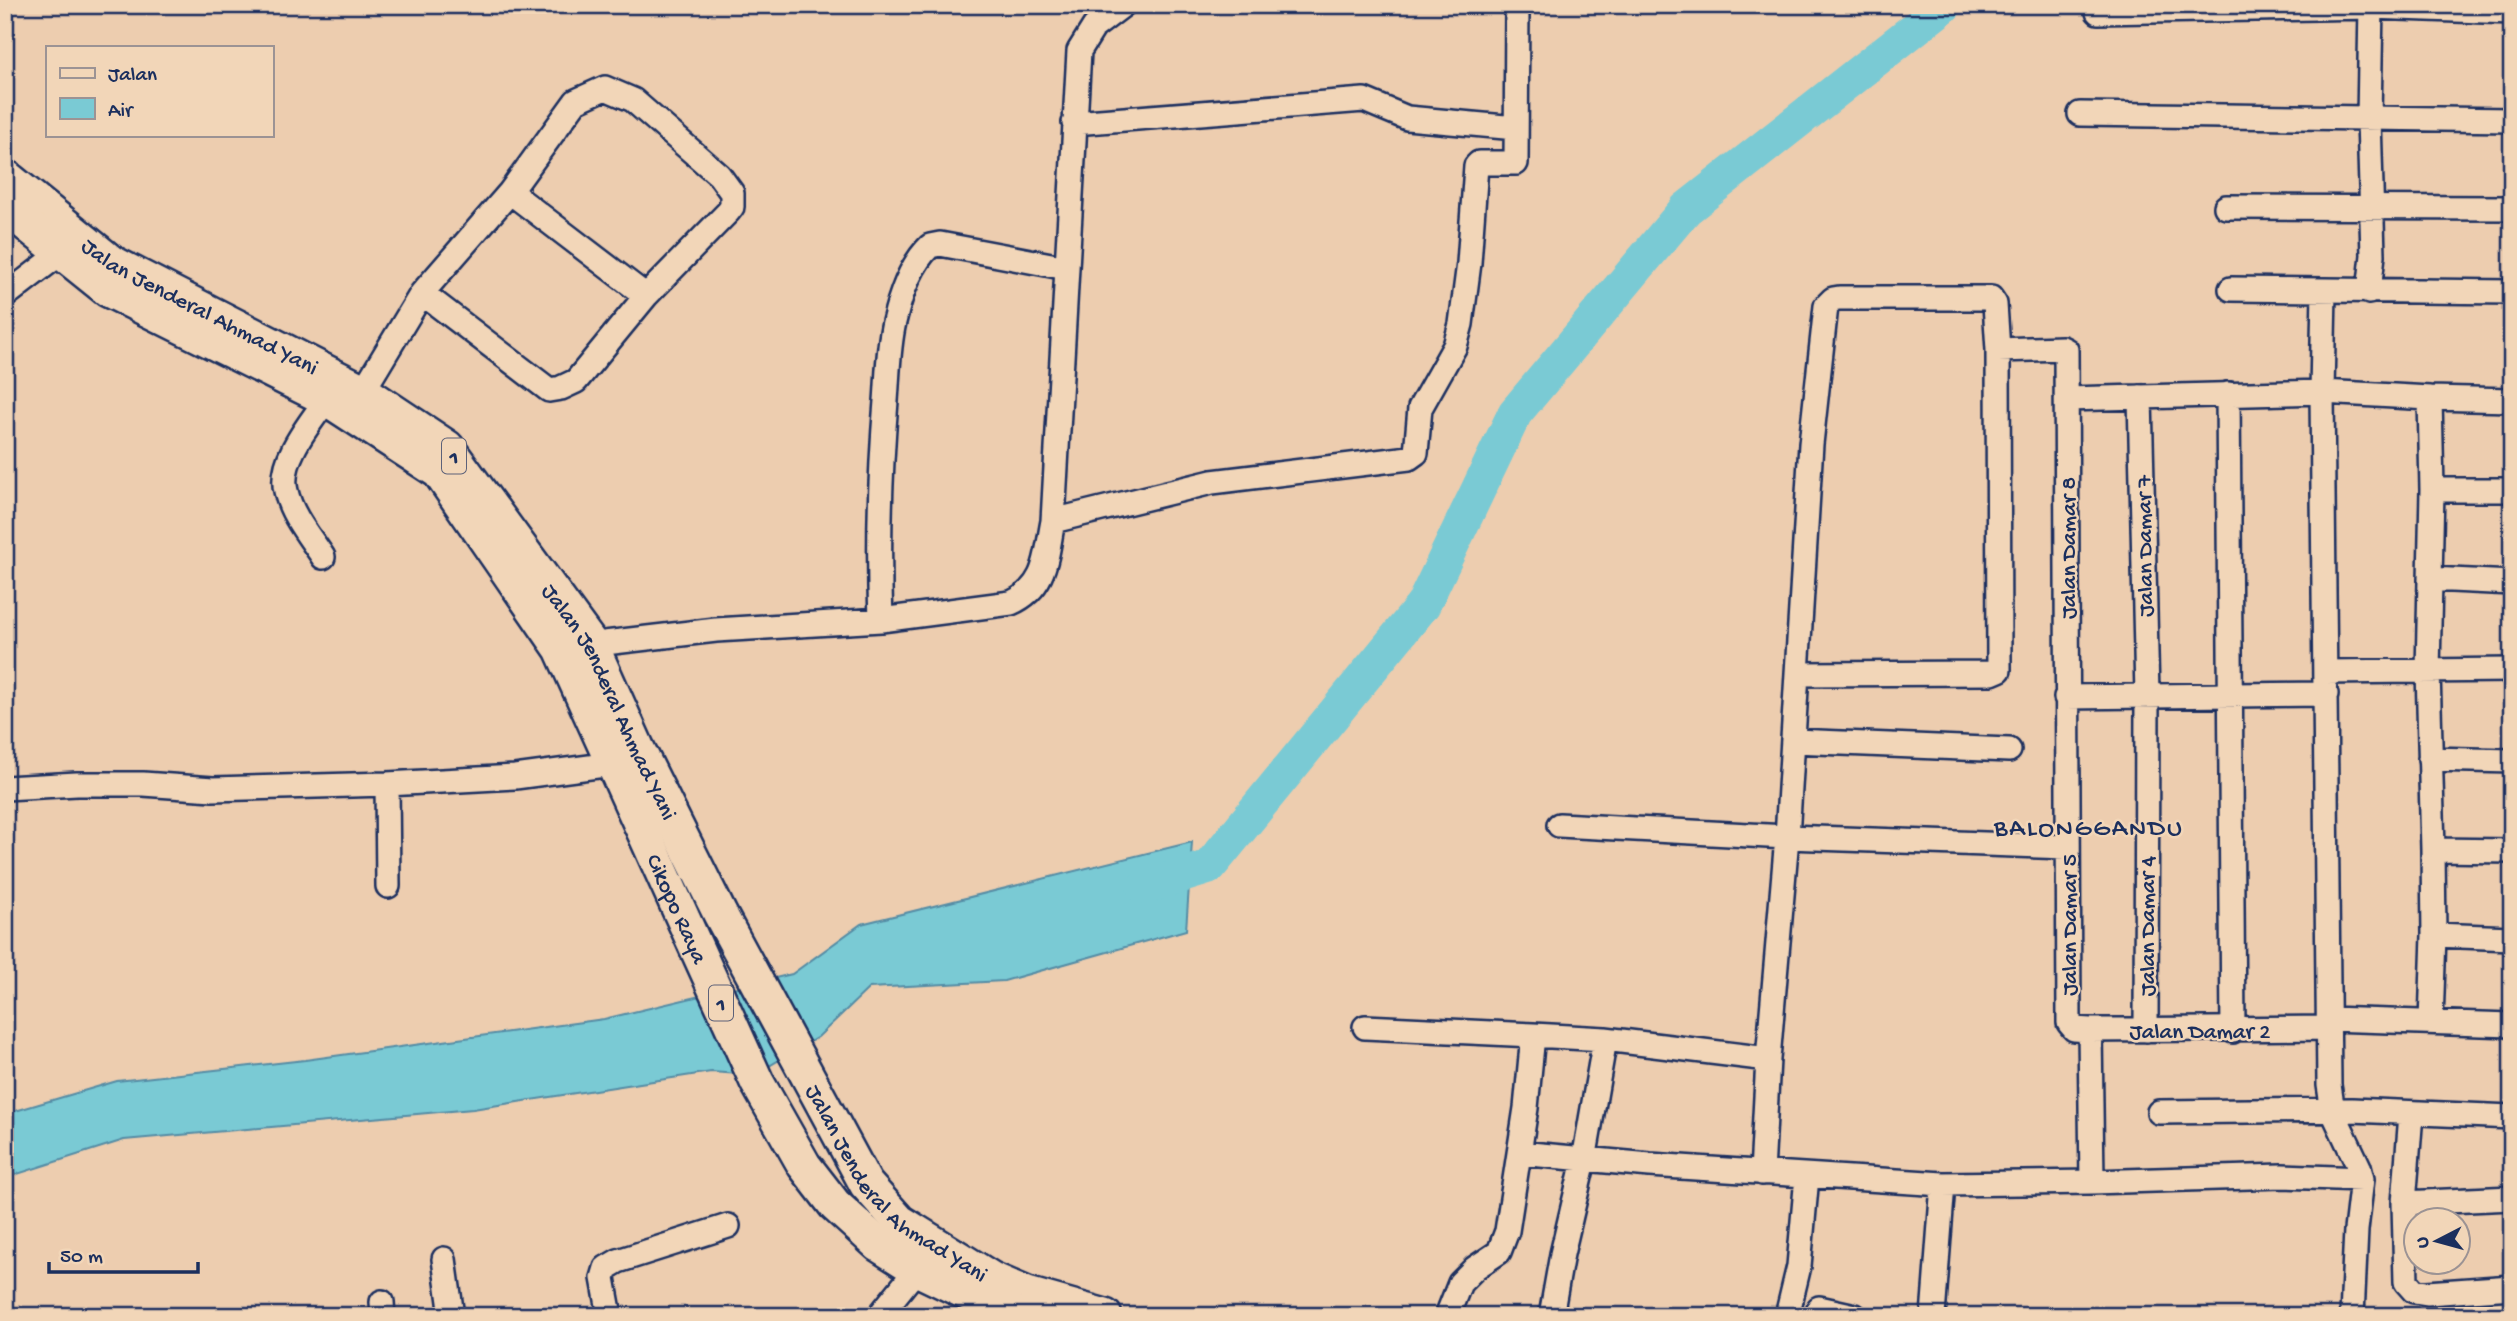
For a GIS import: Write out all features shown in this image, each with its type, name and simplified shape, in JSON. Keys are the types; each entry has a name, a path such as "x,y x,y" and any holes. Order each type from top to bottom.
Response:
{"highway":[{"name":"Jalan Jenderal Ahmad Yani","path":"5,176 111,262 363,391 447,447 576,646"},
{"name":"1","path":"5,207 108,290 327,399 439,472 576,646 625,756"},
{"name":"Jalan Jenderal Ahmad Yani","path":"625,756 720,914 866,1184 899,1221 992,1279 1027,1294 1105,1316"},
{"name":"Cikopo Raya","path":"625,756 646,836 757,1082 804,1166 835,1205 880,1245 917,1269"},
{"name":"1","path":"917,1269 1022,1316"}],"street":[{"path":"576,646 716,630 881,620 1011,603 1025,597 1036,585 1044,569 1052,521 1079,51 1094,27 1123,5"},
{"path":"1052,521 1212,482 1413,457 1417,450 1420,408 1455,346 1461,324 1469,263 1476,166 1479,163 1515,164 1517,5"},
{"path":"2098,12 2371,6 2512,12"},
{"path":"2369,292 2373,256 2369,119 2371,6"},
{"path":"363,391 422,293 510,192 576,101 605,88 633,100 719,175 732,193 733,201 728,212 646,296 576,381 561,388 549,390 422,293"},
{"path":"1074,123 1364,100 1406,118 1517,128"},
{"path":"2080,114 2512,120"},
{"path":"510,192 646,296"},
{"path":"2226,207 2512,208"},
{"path":"881,620 881,458 889,360 894,323 904,287 914,267 930,246 940,244 1067,268"},
{"path":"5,296 61,253"},
{"path":"2231,289 2512,292"},
{"path":"2324,292 2322,392 2329,1085 2333,1112 2362,1179 2352,1316"},
{"path":"1762,1173 1794,741 1797,674 1811,444 1826,306 1833,299 1839,298 1992,298 1995,304 1998,350 1999,670 1992,673 1797,674"},
{"name":"Jalan Damar 8","path":"1998,350 2065,349 2066,697"},
{"path":"2067,399 2322,392 2512,400"},
{"path":"2228,394 2233,1031"},
{"name":"Jalan Damar 7","path":"2140,397 2147,695"},
{"path":"2430,398 2431,579 2428,671 2434,935 2431,1022"},
{"path":"323,557 296,515 285,489 288,465 296,443 327,399"},
{"path":"2431,490 2512,490"},
{"path":"2431,579 2512,583"},
{"path":"2066,697 2232,695 2428,671 2512,670"},
{"name":"Jalan Damar 4","path":"2146,1030 2147,695"},
{"name":"Jalan Damar 5","path":"2066,697 2068,1019 2081,1029 2092,1182"},
{"path":"1794,741 2009,750"},
{"path":"5,788 77,784 143,784 213,789 387,784 515,777 625,756"},
{"path":"2430,759 2512,761"},
{"path":"387,784 388,886"},
{"path":"1559,825 1787,838 2067,847"},
{"path":"2433,850 2512,852"},
{"path":"2434,935 2512,938"},
{"name":"Jalan Damar 2","path":"2081,1029 2233,1031 2329,1024 2431,1022 2512,1026"},
{"path":"1365,1027 1605,1039 1769,1059"},
{"path":"1447,1316 1460,1283 1475,1268 1499,1252 1507,1231 1533,1035"},
{"path":"1551,1316 1584,1160 1605,1039"},
{"path":"2159,1112 2352,1111 2512,1116"},
{"path":"2411,1114 2404,1203 2406,1282 2409,1288 2427,1293 2512,1287"},
{"path":"1519,1153 1584,1160 1943,1184 2282,1176 2362,1179"},
{"path":"1787,1316 1799,1266 1807,1176"},
{"path":"1933,1316 1943,1184"},
{"path":"2404,1203 2512,1198"},
{"path":"610,1316 603,1278 607,1268 618,1261 728,1226"},
{"path":"444,1259 452,1316"},
{"path":"878,1316 917,1269"},
{"path":"1819,1308 1855,1316"}],"water":[{"path":"1192,842 1186,930 1004,981 869,988 818,1037 754,1075 711,1072 473,1109 124,1140 5,1178 5,1114 117,1081 305,1060 604,1019 792,974 861,924"}],"waterway":[{"path":"1144,887 1209,867 1423,605 1515,413 1686,209 1945,5"}],"district":[{"name":"BALONGGANDU","path":"2089,826"}]}
